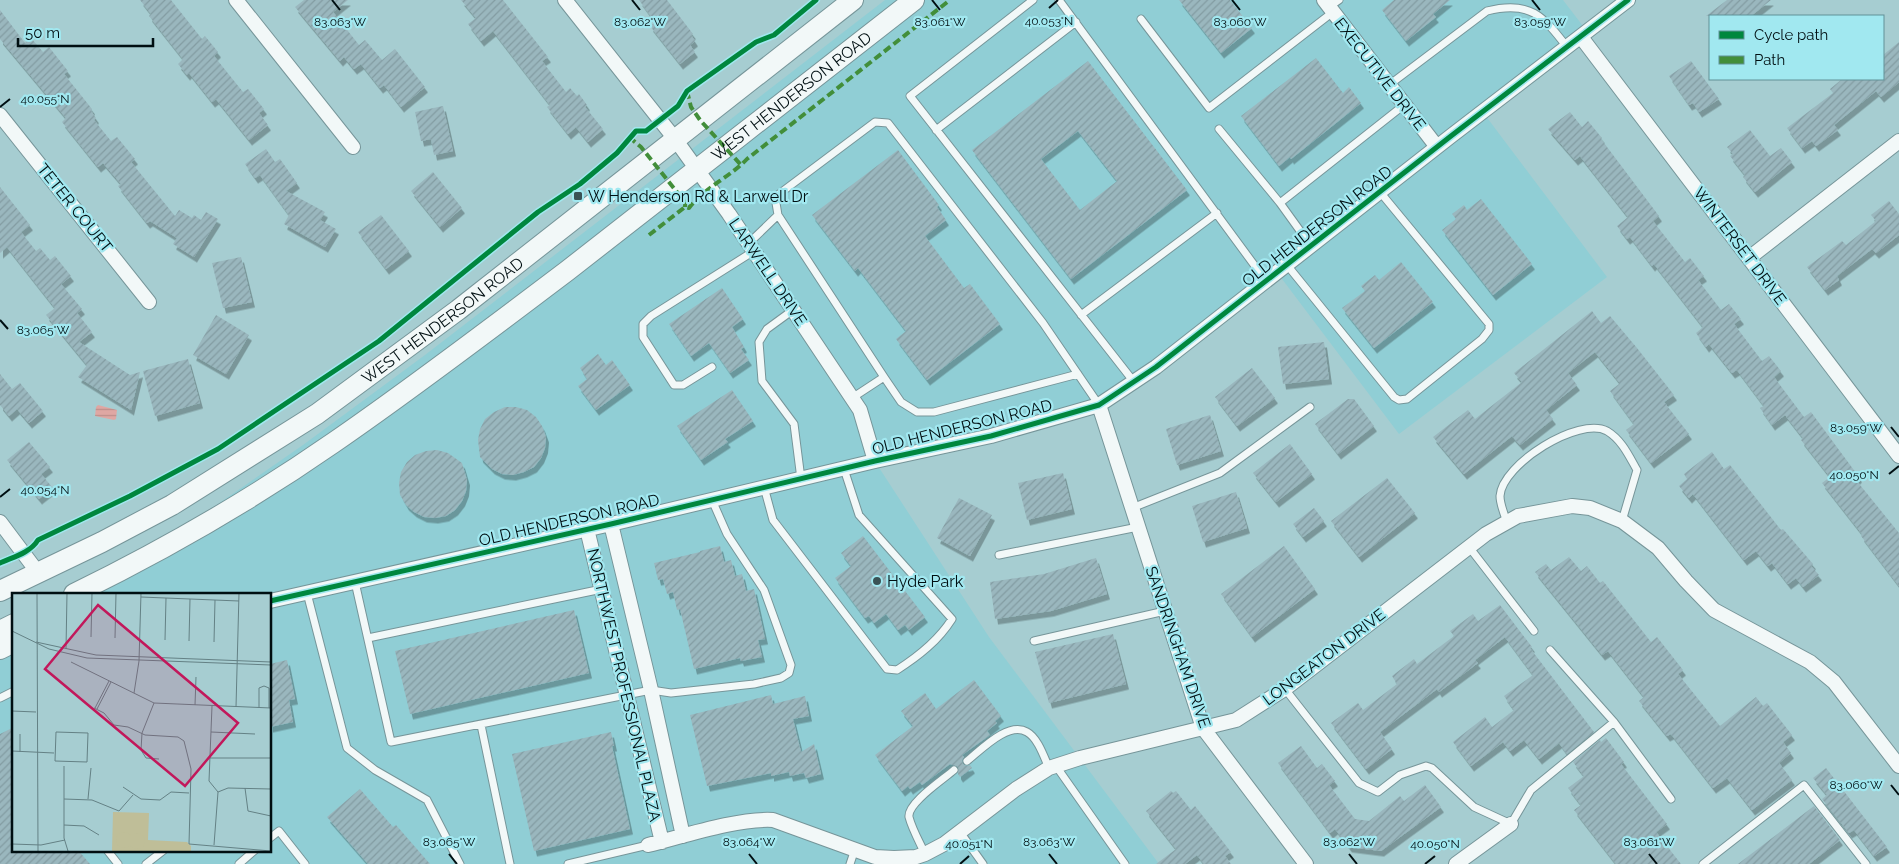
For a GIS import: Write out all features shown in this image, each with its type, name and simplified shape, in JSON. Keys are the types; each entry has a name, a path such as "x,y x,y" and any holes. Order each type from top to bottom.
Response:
{"main road":[{"name":"WEST HENDERSON ROAD","path":"0,591 39,574 172,505 317,414 458,310 853,0"},
{"name":"WEST HENDERSON ROAD","path":"76,593 123,570 191,532 262,490 332,444 477,340 914,0"},
{"path":"0,631 12,625"},
{"path":"0,649 12,643"}],"street":[{"path":"236,0 353,147"},
{"name":"LARWELL DRIVE","path":"565,0 675,139 751,247 860,410 875,461"},
{"name":"OLD HENDERSON ROAD","path":"271,601 611,524 875,461 991,436 1099,404 1156,368 1437,147 1628,0"},
{"name":"EXECUTIVE DRIVE","path":"1331,5 1437,147"},
{"name":"WINTERSET DRIVE","path":"1581,37 1899,456"},
{"name":"TETER COURT","path":"0,115 149,302"},
{"path":"1749,258 1899,141"},
{"name":"SANDRINGHAM DRIVE","path":"1099,404 1203,728 1306,864"},
{"name":"LONGEATON DRIVE","path":"1053,767 1080,758 1236,720 1285,689 1486,534 1518,516 1572,506 1590,508 1622,521 1658,548 1714,610 1810,662 1834,682 1899,766"},
{"path":"0,522 39,574"},
{"name":"NORTHWEST PROFESSIONAL PLAZA","path":"611,524 651,690 683,836"},
{"name":"NORTHWEST PROFESSIONAL PLAZA","path":"587,529 627,696 655,844 761,819 773,820 876,857 916,857 925,854 960,832 1016,789 1053,767"},
{"path":"1456,864 1511,824"}],"lane":[{"path":"1033,0 910,96 1134,382"},
{"path":"1059,0 1266,281"},
{"path":"1389,85 1487,11 1511,1 1525,2 1532,6 1567,47"},
{"path":"1141,19 1209,108 1331,5"},
{"path":"936,130 1076,22"},
{"path":"1280,203 1404,105"},
{"path":"1078,374 934,412 917,412 901,402 884,377 778,215 776,198 875,122 888,123 1043,323 1099,404"},
{"path":"1219,129 1280,203 1311,246"},
{"path":"1287,265 1394,397 1399,400 1407,399 1482,339 1489,330 1489,324 1380,192"},
{"path":"1081,315 1217,213"},
{"path":"712,367 683,385 674,385 643,337 643,324 651,316 751,247 778,215"},
{"path":"793,310 766,329 759,342 762,381 794,424 801,479"},
{"path":"852,398 884,377"},
{"path":"1132,508 1220,473 1310,407"},
{"path":"1507,522 1500,494 1516,468 1532,454 1561,437 1586,429 1606,431 1612,435 1623,445 1637,470 1622,521"},
{"path":"764,487 773,520 887,669 897,670 931,645 952,619 859,515 844,469"},
{"path":"355,582 391,742 651,690 671,692 754,684 781,678 789,672 791,665 764,590 727,534 712,500"},
{"path":"999,555 1138,527"},
{"path":"1468,547 1534,631"},
{"path":"368,638 602,589"},
{"path":"307,593 347,748 375,770 427,800 460,864"},
{"path":"1034,641 1165,611"},
{"path":"1550,650 1614,722 1671,799"},
{"path":"1285,689 1359,783 1378,792 1400,775 1426,766 1432,768 1474,807 1511,824 1531,790 1614,722"},
{"path":"0,698 12,692"},
{"path":"481,724 510,864"},
{"path":"967,761 1009,730 1027,732 1125,864"},
{"path":"925,854 909,818 909,811 915,802 954,770"},
{"path":"1702,864 1804,785 1866,864"},
{"path":"271,837 279,831 305,864"},
{"path":"960,832 984,864"},
{"path":"568,864 655,844"},
{"path":"850,864 855,849"},
{"path":"109,852 118,864"},
{"path":"146,864 161,852"},
{"path":"239,864 254,852"}],"shaded area":[{"path":"885,0 1563,0 1586,30 1482,111 1607,277 1399,434 1276,271 1116,390 1063,411 876,463 989,637 1159,864 0,864 0,631 12,625 12,852 271,852 271,593 76,593 123,570 303,445 425,355"},
{"path":"98,405 117,410 116,419 95,416"}],"building":[{"path":"140,0 171,0 202,39 205,36 218,52 214,56 243,92 248,89 264,109 259,113 268,125 249,140 216,99 212,102 189,73 187,75 178,64 183,59 149,16 151,14"},
{"path":"304,0 348,0 333,12 359,45 365,40 382,60 395,49 425,87 401,107 384,85 380,88 361,64 354,69 344,57 340,61 295,7"},
{"path":"461,0 503,0 548,57 542,61 566,92 570,88 577,96 579,94 587,105 585,107 603,129 588,142 576,127 568,134 547,107 550,105 493,31 481,41 468,24 476,18"},
{"path":"639,0 667,0 693,34 691,35 695,41 690,45 695,52 680,64 650,26 655,22"},
{"path":"1179,0 1230,0 1252,28 1221,53"},
{"path":"1394,0 1450,0 1433,14 1436,17 1406,41 1382,10"},
{"path":"1727,0 1771,0 1752,15 1706,16"},
{"path":"0,10 25,43 31,38 43,52 49,47 68,71 64,74 92,109 91,111 96,118 94,120 111,141 117,137 135,159 131,162 175,216 179,210 192,218 194,215 201,220 206,212 218,219 194,257 173,244 177,238 150,221 147,223 118,186 121,184 103,163 98,167 62,122 66,118 0,39"},
{"path":"1899,42 1899,82 1881,97 1876,91 1834,125 1838,130 1816,146 1812,141 1802,148 1787,128 1833,93 1830,89 1841,80 1884,80 1884,54"},
{"path":"1316,58 1343,93 1349,87 1361,103 1291,159 1290,157 1279,166 1241,116"},
{"path":"1088,61 1187,190 1071,279 972,150","holes":["1078,131 1117,181 1080,210 1041,159"]},
{"path":"1691,61 1719,99 1699,112 1693,103 1689,105 1669,76"},
{"path":"443,106 453,151 434,155 431,139 421,141 415,112"},
{"path":"1570,112 1582,127 1588,121 1602,138 1659,216 1653,221 1685,262 1690,258 1704,276 1698,280 1721,310 1729,304 1741,319 1734,324 1762,361 1769,356 1781,371 1774,377 1804,417 1811,412 1859,477 1856,480 1899,533 1899,586 1861,536 1862,534 1822,483 1830,477 1801,440 1803,438 1785,415 1772,425 1760,408 1764,406 1737,370 1732,373 1709,344 1706,347 1696,333 1703,327 1654,264 1652,266 1630,237 1627,239 1617,226 1628,217 1580,156 1575,160 1548,129"},
{"path":"1750,130 1770,156 1781,148 1792,162 1755,192 1743,177 1745,175 1730,156 1733,154 1727,147"},
{"path":"266,149 275,162 280,159 297,183 286,191 325,212 320,220 336,229 325,247 284,224 289,215 260,175 255,178 245,164"},
{"path":"898,150 939,205 937,207 946,220 925,236 964,288 970,284 1000,324 927,380 896,339 906,331 858,268 855,271 812,215"},
{"path":"433,172 462,208 440,227 411,191"},
{"path":"0,187 30,225 21,232 36,251 40,248 50,260 55,256 71,276 61,284 82,309 77,313 92,332 79,342 130,375 140,372 131,410 78,377 87,365 46,315 55,308 7,247 0,253"},
{"path":"1481,199 1532,264 1493,295 1442,230 1456,219 1452,214 1464,205 1467,210"},
{"path":"1889,201 1899,214 1899,235 1876,253 1872,249 1837,276 1839,280 1825,290 1807,267 1842,241 1846,245 1876,221 1871,215"},
{"path":"381,215 409,251 386,269 358,232"},
{"path":"241,257 252,302 223,308 212,263"},
{"path":"1401,262 1433,302 1374,348 1342,308 1365,291 1361,286 1375,275 1379,280"},
{"path":"722,288 743,319 732,327 744,347 741,349 749,360 730,373 709,343 691,356 669,324"},
{"path":"1592,311 1601,323 1610,316 1637,348 1674,395 1664,402 1689,434 1651,463 1626,430 1634,424 1610,391 1619,382 1595,352 1568,373 1577,385 1546,410 1553,419 1520,445 1512,436 1464,474 1433,437 1468,410 1475,419 1522,382 1514,373"},
{"path":"216,315 249,335 226,374 193,355"},
{"path":"1324,342 1329,379 1283,384 1278,347"},
{"path":"598,354 606,365 612,360 630,385 596,410 578,386 587,379 580,368"},
{"path":"188,359 200,403 155,416 143,371"},
{"path":"1252,368 1275,398 1237,426 1215,397"},
{"path":"0,374 12,389 20,383 43,411 29,423 17,409 9,416 0,405"},
{"path":"732,390 753,421 725,439 728,442 701,460 677,426"},
{"path":"1348,399 1354,399 1374,426 1338,454 1315,424"},
{"path":"505,407 527,410 536,417 546,437 545,448 541,458 534,467 513,475 502,474 492,469 480,457 478,440 480,429 485,419"},
{"path":"1210,415 1221,451 1177,465 1166,429"},
{"path":"29,442 50,467 41,474 53,488 39,499 7,460"},
{"path":"1290,444 1312,474 1276,502 1253,473"},
{"path":"437,450 448,453 462,463 467,480 466,491 462,501 455,510 446,516 424,517 406,505 400,495 399,483 401,472 407,462 415,455"},
{"path":"1712,452 1724,469 1730,465 1781,530 1783,529 1813,564 1811,566 1819,575 1803,587 1796,578 1788,584 1772,563 1768,566 1756,551 1744,560 1693,494 1689,498 1679,486 1687,479 1684,474"},
{"path":"1063,473 1072,509 1027,520 1018,483"},
{"path":"1387,478 1415,513 1359,557 1331,521"},
{"path":"1236,492 1247,528 1203,542 1192,506"},
{"path":"959,498 992,515 970,556 937,538"},
{"path":"1314,508 1324,521 1303,537 1293,524"},
{"name":"Hyde Park","path":"863,536 925,617 909,630 905,625 898,630 886,614 874,623 869,616 865,618 835,578 851,566 841,553"},
{"path":"720,546 724,562 731,560 735,576 742,574 746,591 754,589 765,639 758,640 762,657 741,661 740,658 694,669 680,609 677,610 673,592 667,594 663,579 658,580 654,563"},
{"path":"1284,546 1315,589 1252,637 1221,594"},
{"path":"1569,557 1581,571 1587,566 1600,583 1603,581 1651,642 1657,637 1683,670 1678,674 1720,726 1756,697 1763,706 1767,703 1792,735 1783,742 1791,753 1779,763 1792,780 1752,810 1727,778 1713,788 1671,734 1667,736 1639,701 1644,697 1608,651 1602,655 1535,572 1546,564 1551,570"},
{"path":"1096,558 1107,594 1051,611 995,619 990,582 1044,574"},
{"path":"1500,605 1594,732 1567,754 1559,743 1539,759 1524,740 1510,751 1503,742 1471,766 1453,742 1485,717 1492,727 1514,710 1504,696 1533,675 1505,637 1475,660 1478,663 1439,692 1437,689 1380,732 1392,749 1366,769 1331,723 1358,703 1363,710 1397,684 1392,676 1414,659 1417,664 1454,636 1450,631 1473,614 1478,621"},
{"path":"574,610 589,673 410,714 395,651"},
{"path":"1113,634 1126,684 1049,703 1035,652"},
{"path":"287,660 295,699 289,700 293,722 271,727 271,664"},
{"path":"974,680 1001,716 995,721 997,723 987,731 990,735 962,755 964,757 962,760 963,764 966,766 970,765 972,768 960,777 958,767 950,764 922,785 920,782 910,789 908,786 902,791 875,755 913,726 901,711 925,693 936,709"},
{"path":"771,695 773,704 805,696 809,716 793,719 801,752 814,744 821,774 806,778 804,773 790,776 789,772 771,776 771,773 707,786 690,715"},
{"path":"12,728 12,852 80,852 90,864 0,864 0,734"},
{"path":"611,732 614,746 612,746 630,829 534,851 512,754"},
{"path":"1606,738 1624,762 1621,764 1667,824 1656,832 1681,864 1616,864 1574,810 1581,805 1568,788 1584,776 1573,762 1600,740 1601,742"},
{"path":"1301,746 1317,768 1322,764 1335,781 1329,785 1355,819 1369,821 1400,796 1404,801 1425,785 1441,807 1381,851 1349,847 1335,829 1330,833 1278,763"},
{"path":"1826,768 1887,847 1874,856 1854,830 1849,833 1822,799 1827,795 1813,778"},
{"path":"360,789 393,827 396,825 430,864 368,864 327,817"},
{"path":"1171,791 1173,793 1176,791 1191,810 1195,806 1231,852 1225,856 1231,864 1204,864 1197,855 1185,864 1156,864 1176,849 1146,811"},
{"path":"1814,806 1840,840 1809,864 1738,864"}],"marked path":[{"path":"649,235 685,207 689,208 709,188 950,0"},
{"path":"687,91 691,107 700,120 741,165"},
{"path":"629,137 641,147 685,202 685,207"}],"cycle path":[{"path":"0,563 16,557 31,548 38,540 130,496 218,449 379,341 538,212 580,184 617,153 636,131 646,131 678,106 687,91 756,42 774,35 816,0"},
{"path":"271,601 611,524 875,461 991,436 1099,405 1156,367 1628,0"}],"place":[{"name":"W Henderson Rd & Larwell Dr","path":"578,196"},
{"name":"Hyde Park","path":"877,581"}]}
